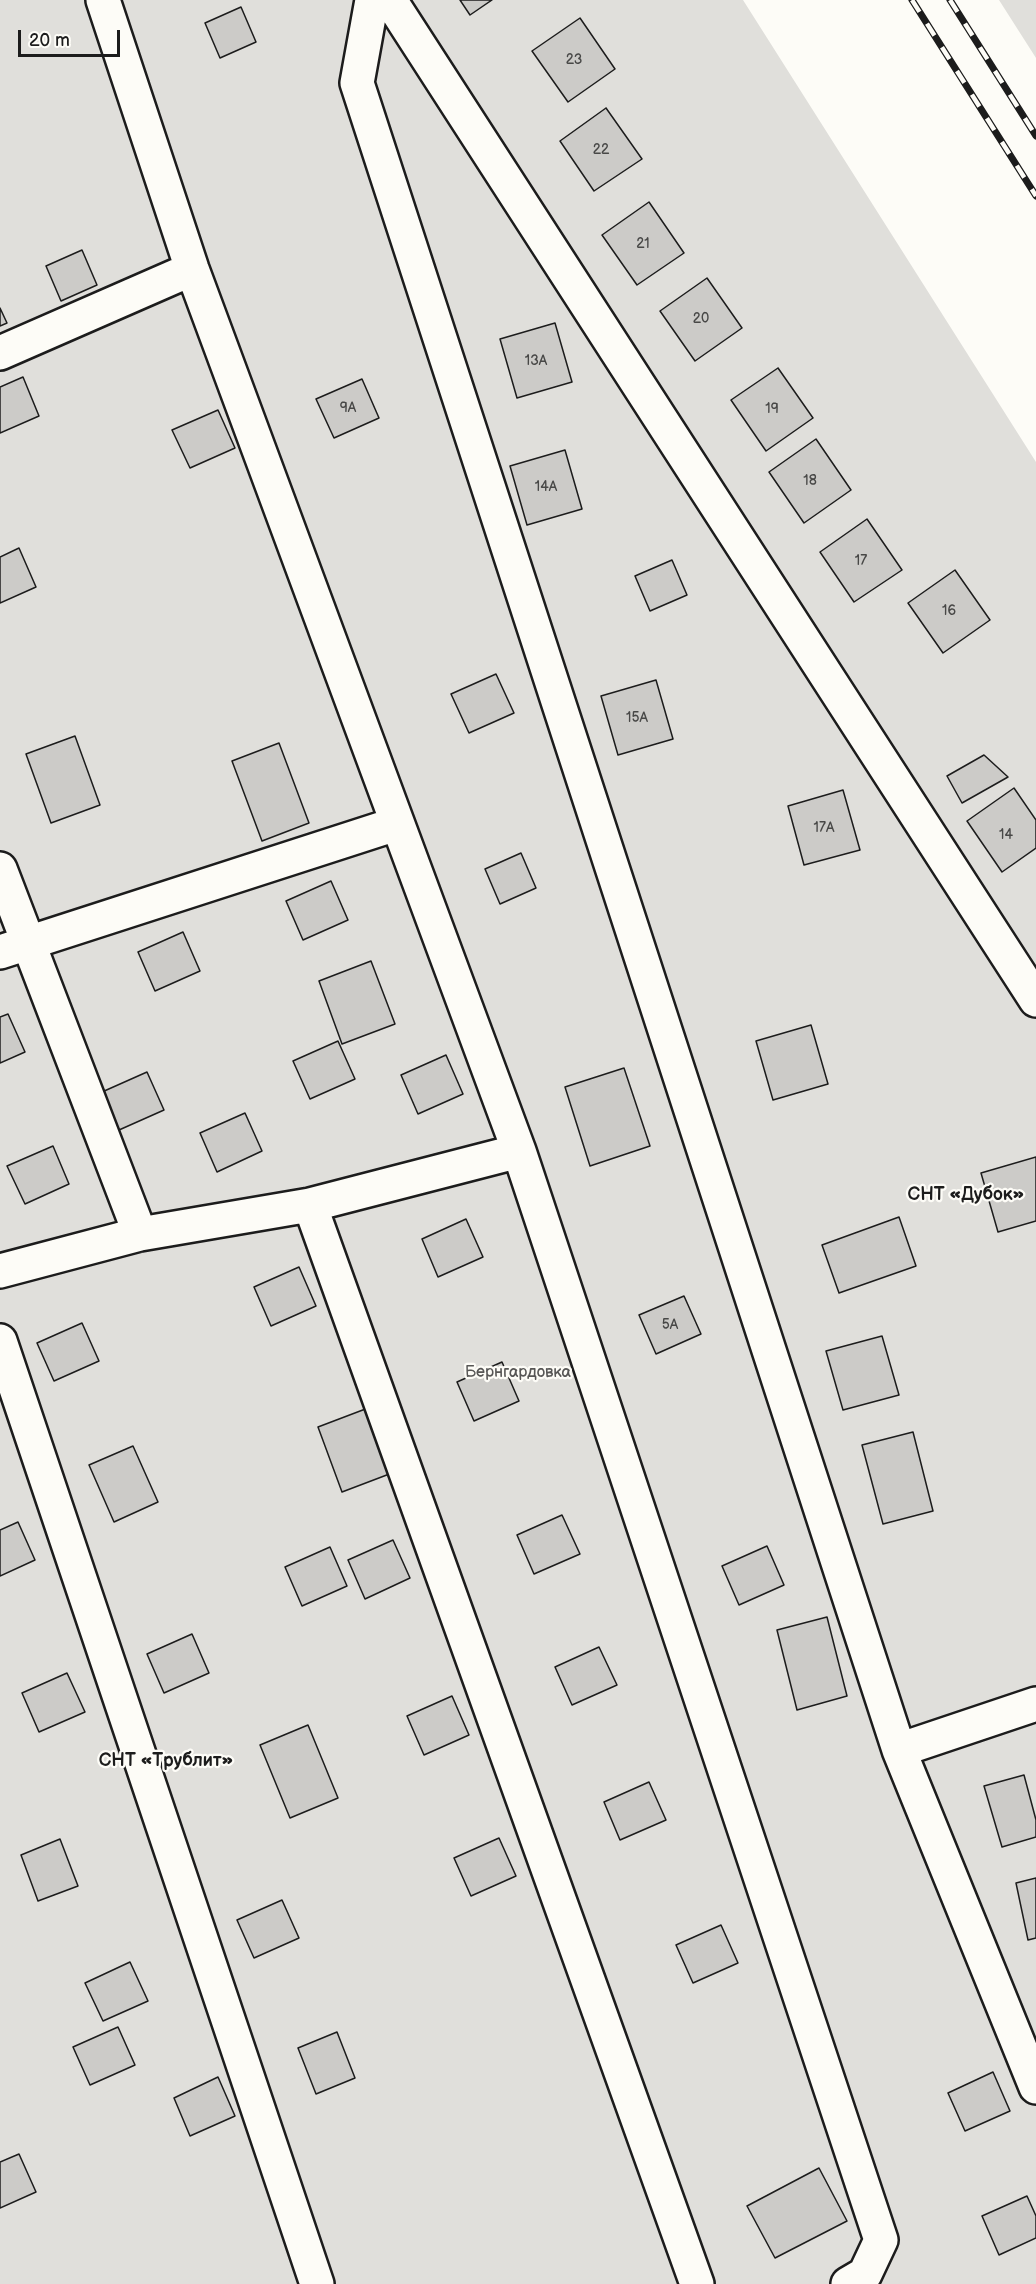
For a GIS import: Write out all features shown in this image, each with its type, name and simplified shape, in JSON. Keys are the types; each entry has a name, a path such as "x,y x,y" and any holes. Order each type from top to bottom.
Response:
{"street":[{"path":"103,0 192,269 519,1151 881,2240 865,2274 848,2284"},
{"path":"372,0 357,83 899,1750 1036,2087"},
{"path":"390,0 1036,1000"},
{"path":"0,353 192,269"},
{"path":"14,947 396,824"},
{"path":"0,869 14,947 140,1234"},
{"path":"0,1271 140,1234 310,1204 519,1151"},
{"path":"310,1204 697,2284"},
{"path":"0,1341 317,2284"},
{"path":"899,1750 1036,1704"}],"green space":[{"name":"Бернгардовка","path":"0,0 743,0 1036,462 1036,2284 0,2284"},
{"path":"999,0 1036,0 1036,58"}],"building":[{"path":"460,0 492,0 470,15"},
{"path":"241,7 256,42 220,58 205,23"},
{"path":"580,18 615,69 568,102 532,51"},
{"path":"606,108 642,159 594,191 560,141"},
{"path":"649,202 684,253 637,285 602,235"},
{"path":"82,250 97,285 61,301 46,266"},
{"path":"707,278 742,328 695,361 660,311"},
{"path":"0,308 7,323 0,326"},
{"path":"555,323 572,382 517,398 500,339"},
{"path":"778,368 813,418 766,451 731,400"},
{"path":"23,377 39,416 0,433 0,387"},
{"path":"362,379 379,418 334,438 316,399"},
{"path":"218,410 235,448 190,468 172,430"},
{"path":"816,439 851,490 804,523 769,472"},
{"path":"565,450 582,509 527,525 510,466"},
{"path":"867,519 902,570 854,602 820,552"},
{"path":"19,548 36,587 0,603 0,557"},
{"path":"672,560 687,595 650,611 635,576"},
{"path":"955,570 990,620 943,653 908,603"},
{"path":"496,674 514,713 469,733 451,694"},
{"path":"656,680 673,739 618,755 601,696"},
{"path":"75,736 100,805 51,823 26,754"},
{"path":"279,743 309,823 262,841 232,761"},
{"path":"984,755 1008,777 962,803 947,776"},
{"path":"1014,788 1036,820 1036,848 1002,872 967,821"},
{"path":"843,790 860,850 804,865 788,806"},
{"path":"521,853 536,888 500,904 485,869"},
{"path":"331,881 348,920 303,940 286,901"},
{"path":"183,932 200,971 155,991 138,952"},
{"path":"371,961 395,1024 342,1044 319,981"},
{"path":"8,1014 25,1052 0,1063 0,1017"},
{"path":"811,1025 828,1084 773,1100 756,1041"},
{"path":"338,1041 355,1079 310,1099 293,1061"},
{"path":"446,1055 463,1094 418,1114 401,1075"},
{"path":"624,1068 650,1146 590,1166 565,1087"},
{"path":"147,1072 164,1110 119,1130 102,1092"},
{"path":"245,1113 262,1151 217,1172 200,1133"},
{"path":"53,1146 69,1184 25,1204 7,1166"},
{"path":"1036,1157 1036,1221 998,1232 981,1173"},
{"path":"899,1217 916,1266 839,1293 822,1245"},
{"path":"466,1219 483,1257 438,1277 422,1239"},
{"path":"299,1267 316,1306 271,1326 254,1287"},
{"path":"684,1296 701,1334 656,1354 639,1315"},
{"path":"82,1323 99,1361 54,1381 37,1343"},
{"path":"882,1336 899,1395 843,1410 826,1351"},
{"path":"502,1362 519,1401 474,1421 457,1382"},
{"path":"368,1408 392,1473 342,1492 318,1427"},
{"path":"913,1432 933,1511 883,1524 862,1445"},
{"path":"133,1446 158,1502 114,1522 89,1465"},
{"path":"562,1515 580,1554 534,1574 517,1535"},
{"path":"18,1522 35,1560 0,1576 0,1530"},
{"path":"393,1540 410,1578 365,1599 348,1560"},
{"path":"767,1546 784,1585 739,1605 722,1566"},
{"path":"330,1547 347,1586 302,1606 285,1567"},
{"path":"827,1617 847,1696 797,1710 777,1630"},
{"path":"192,1634 209,1673 164,1693 147,1654"},
{"path":"599,1647 617,1685 572,1705 555,1667"},
{"path":"67,1673 85,1712 39,1732 22,1693"},
{"path":"452,1696 469,1735 424,1755 407,1716"},
{"path":"308,1725 338,1798 290,1818 260,1745"},
{"path":"1024,1775 1036,1820 1036,1837 1002,1847 984,1786"},
{"path":"649,1782 666,1820 620,1840 604,1802"},
{"path":"499,1838 516,1876 471,1896 454,1858"},
{"path":"60,1839 78,1886 38,1901 21,1855"},
{"path":"1036,1878 1036,1938 1028,1940 1016,1883"},
{"path":"282,1900 299,1938 254,1958 237,1920"},
{"path":"721,1925 738,1963 693,1983 676,1945"},
{"path":"130,1962 148,2001 103,2021 85,1983"},
{"path":"118,2027 135,2065 90,2085 73,2047"},
{"path":"337,2032 355,2078 316,2094 298,2048"},
{"path":"993,2072 1010,2111 965,2131 948,2093"},
{"path":"218,2077 235,2116 190,2136 174,2098"},
{"path":"19,2154 36,2192 0,2208 0,2162"},
{"path":"819,2168 847,2221 775,2258 747,2206"},
{"path":"1027,2196 1036,2216 1036,2238 999,2255 982,2216"}],"railway":[{"path":"912,0 1036,196"},
{"path":"950,0 1036,136"}],"district":[{"name":"СНТ «Дубок»","path":"966,1195"},
{"name":"СНТ «Трублит»","path":"166,1761"}]}
